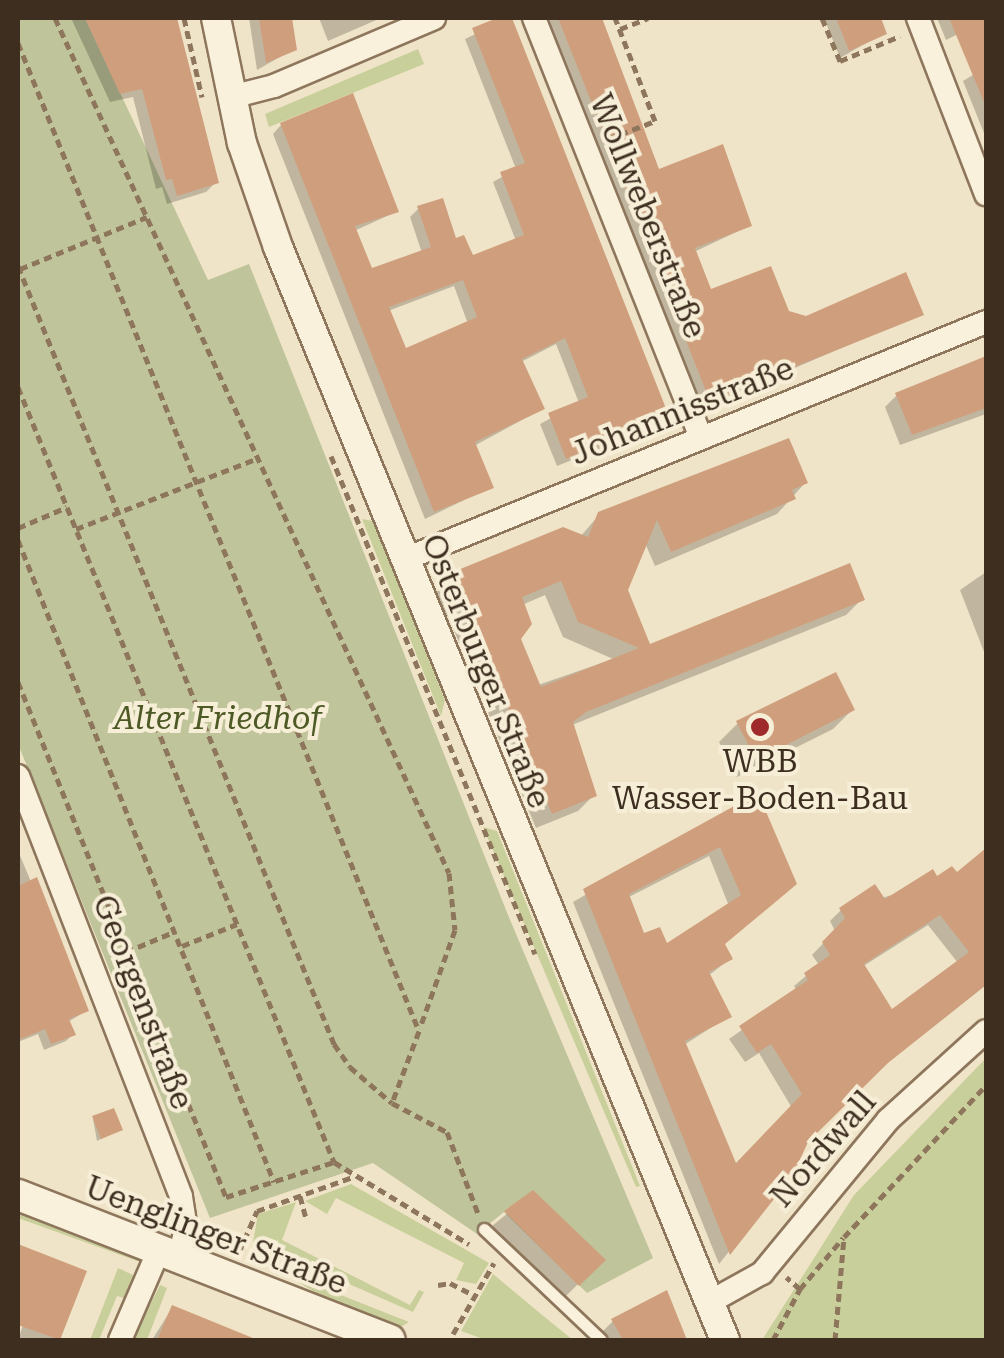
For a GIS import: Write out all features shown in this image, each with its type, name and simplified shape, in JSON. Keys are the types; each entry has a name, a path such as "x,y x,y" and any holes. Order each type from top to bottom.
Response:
{"main road":[{"name":"Uenglinger Straße","path":"18,1195 169,1254 230,1273 390,1340"}],"street":[{"name":"Osterburger Straße","path":"216,18 231,97 261,203 403,560 725,1340"},
{"path":"231,97 274,86 434,18"},
{"name":"Wollweberstraße","path":"534,18 701,438"},
{"path":"920,22 986,194"},
{"name":"Johannisstraße","path":"403,560 986,322"},
{"name":"Georgenstraße","path":"18,776 186,1212 169,1254 120,1340"},
{"name":"Nordwall","path":"708,1303 762,1273 888,1120 986,1030"}],"lane":[{"path":"484,1228 601,1340"}],"path":[{"path":"55,18 449,873 455,930 392,1103"},
{"path":"586,147 654,121 615,18"},
{"path":"620,29 648,18"},
{"path":"822,18 840,61 920,22"},
{"path":"18,43 192,483 419,1030"},
{"path":"147,217 18,268 334,1044 350,1067 392,1103 447,1132 484,1228"},
{"path":"18,387 334,1162 495,1262"},
{"path":"76,529 258,458"},
{"path":"18,528 67,507"},
{"path":"18,540 274,1182"},
{"path":"18,682 226,1197 334,1162"},
{"path":"182,946 237,924"},
{"path":"126,952 176,932"},
{"path":"800,1290 844,1237 986,1085"},
{"path":"230,1273 257,1212 353,1177"},
{"path":"300,1196 306,1219"},
{"path":"836,1340 844,1237"},
{"path":"453,1334 495,1262 507,1251"},
{"path":"438,1285 450,1283 475,1296"}],"green space":[{"name":"Alter Friedhof","path":"18,18 85,18 208,280 249,264 508,915 653,1258 587,1293 504,1212 477,1234 373,1163 210,1218 18,744"},
{"path":"418,49 424,64 269,127 265,114"},
{"path":"362,519 373,521 445,700 441,716"},
{"path":"483,827 497,831 640,1186 636,1187"},
{"path":"986,1058 986,1340 762,1340 854,1195"},
{"path":"351,1184 489,1263 476,1284 456,1280 464,1263 336,1198 327,1214 305,1201"},
{"path":"296,1202 282,1240 410,1305 419,1290 424,1292 413,1312 253,1242 258,1214"},
{"path":"18,1209 140,1259 140,1262 18,1218"},
{"path":"249,1253 313,1284 409,1322 399,1328 335,1304"},
{"path":"118,1268 133,1275 124,1298 117,1296 99,1340 90,1340"},
{"path":"493,1274 573,1340 486,1340 461,1331"},
{"path":"160,1285 167,1288 147,1340 133,1340"}],"building":[{"path":"85,18 177,18 219,183 177,196 172,179 166,180 142,89 120,94"},
{"path":"259,18 292,18 297,50 266,63"},
{"path":"497,18 512,18 667,411 663,420 566,459 548,413 588,397 565,338 522,359 545,409 475,442 494,488 434,512 280,123 353,93 399,212 355,226 372,268 431,247 417,206 443,198 456,238 464,235 473,255 524,235 500,172 525,163 472,28","holes":["463,280 477,317 406,348 389,307"]},
{"path":"558,18 602,18 659,169 723,144 752,226 695,248 711,289 771,266 789,311 806,316 906,272 924,315 710,401"},
{"path":"836,18 881,18 887,34 849,51"},
{"path":"949,18 986,18 986,107"},
{"path":"986,356 986,408 912,435 895,393"},
{"path":"789,438 808,483 792,490 796,499 671,552 657,520 628,590 650,644 850,563 865,600 586,712 573,722 597,796 552,814 464,602 456,605 446,580 453,572 563,527 588,537 598,512","holes":["561,581 578,622 639,648 541,687 521,639 532,624 522,597"]},
{"path":"836,672 855,710 756,760 736,721"},
{"path":"758,793 797,884 725,944 733,959 709,972 732,1017 685,1041 736,1163 802,1094 771,1044 757,1053 739,1026 808,980 804,973 830,955 822,942 845,918 839,908 875,884 885,899 933,869 937,876 952,866 957,872 986,848 986,985 888,1063 808,1142 793,1175 730,1255 583,889","holes":["720,847 741,895 667,943 660,927 644,933 629,894","940,915 969,952 892,1009 864,964"]},
{"path":"37,877 89,1011 69,1019 76,1035 51,1044 45,1029 18,1040 18,886"},
{"path":"114,1108 123,1130 101,1139 92,1116"},
{"path":"533,1190 606,1260 579,1286 504,1211"},
{"path":"18,1244 87,1271 60,1340 18,1325"},
{"path":"667,1290 687,1340 623,1340 611,1319"},
{"path":"172,1305 258,1340 157,1340"}],"place":[{"name":"WBB Wasser-Boden-Bau","path":"760,727"}]}
